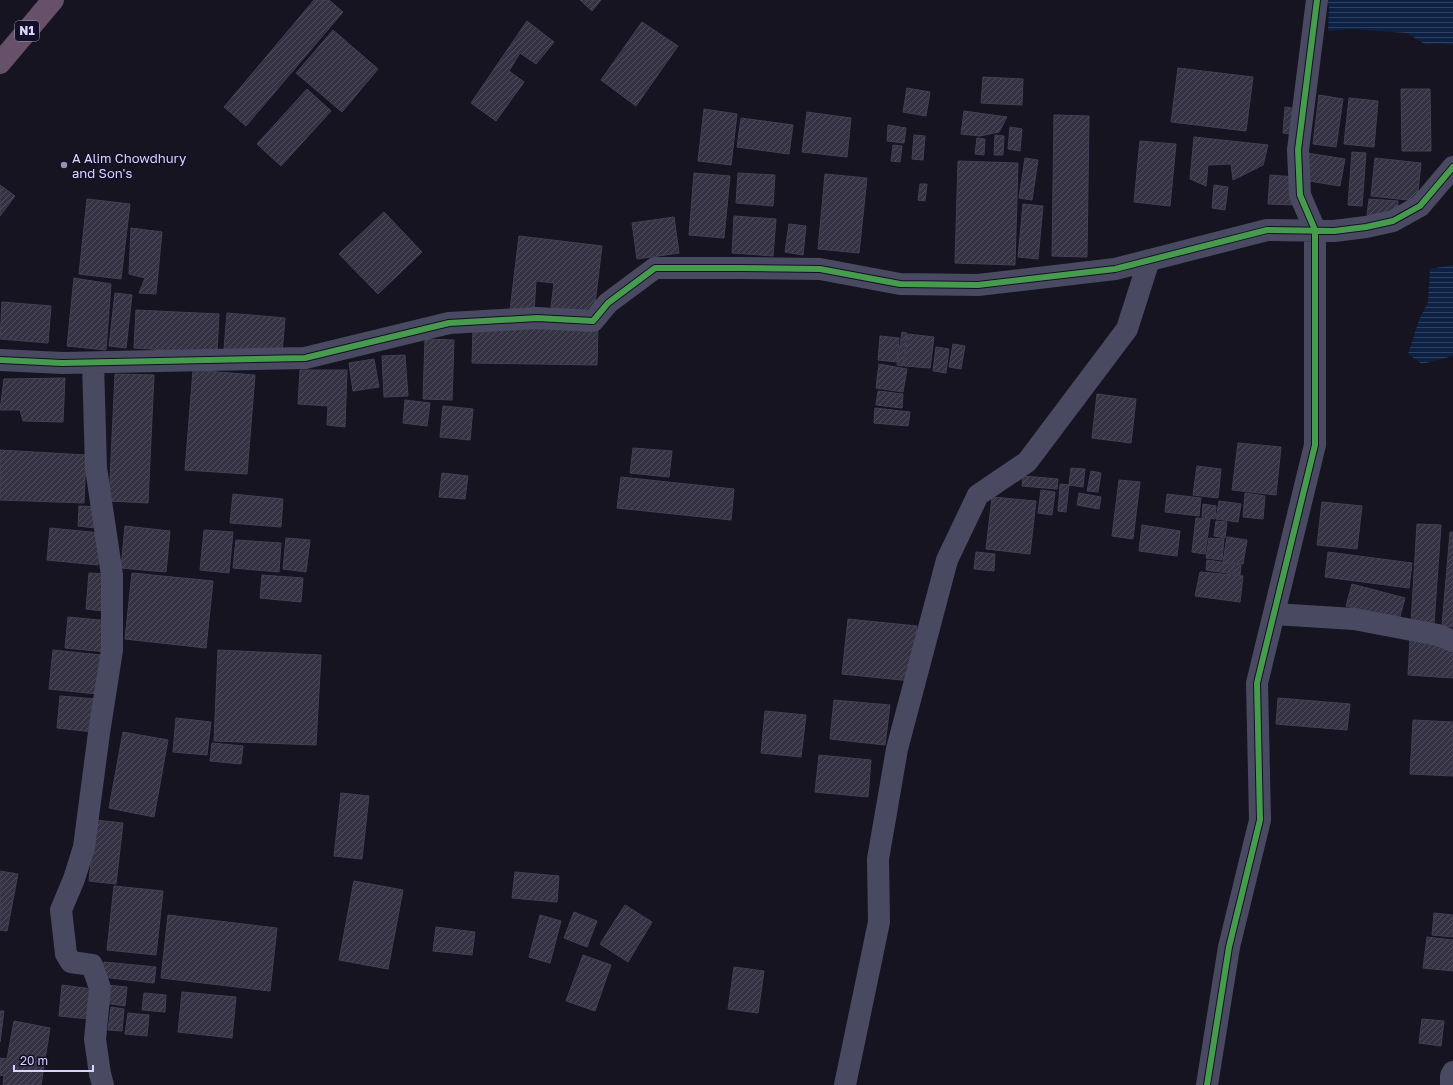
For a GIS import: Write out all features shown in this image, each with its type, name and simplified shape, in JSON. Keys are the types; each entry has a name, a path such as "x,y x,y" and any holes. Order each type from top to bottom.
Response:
{"highway":[{"name":"N1","path":"0,63 54,0"}],"street":[{"path":"1207,1085 1229,947 1260,820 1257,683 1315,445 1315,230 1300,195 1298,150 1317,0"},
{"path":"0,360 93,363 305,358 449,323 537,318 593,321 608,303 655,268 820,269 900,284 978,286 1115,269 1267,230 1334,231 1394,221 1420,206 1453,167"},
{"path":"844,1085 879,922 878,859 897,749 947,560 978,495 1027,462 1126,329 1149,260"},
{"path":"93,363 96,468 112,575 112,650 84,847 74,879 60,910 66,954 71,962 92,966 100,988 95,1039 103,1085"},
{"path":"1274,614 1354,619 1438,635 1453,641"},
{"path":"1451,1085 1451,1076 1453,1072"}],"water":[{"path":"1327,0 1453,0 1453,45 1436,43 1426,45 1407,33 1350,29 1328,31 1329,5"},
{"path":"1453,265 1453,356 1422,364 1408,354 1419,320 1428,302 1430,269"}],"building":[{"path":"314,0 329,0 343,12 246,126 224,107"},
{"path":"580,0 601,0 592,11"},
{"path":"527,21 554,42 536,64 520,53 509,71 524,82 496,121 471,103"},
{"path":"642,22 678,46 636,106 601,80"},
{"path":"333,30 378,69 342,112 296,73"},
{"path":"1178,68 1253,77 1246,131 1171,122"},
{"path":"983,77 1023,79 1022,105 981,103"},
{"path":"907,88 930,92 926,116 903,112"},
{"path":"307,89 331,111 281,166 257,144"},
{"path":"1401,89 1430,89 1431,151 1402,151"},
{"path":"1319,95 1343,99 1336,147 1313,144"},
{"path":"1349,98 1378,101 1374,147 1344,144"},
{"path":"1285,107 1298,109 1296,135 1283,133"},
{"path":"704,109 737,114 731,165 698,161"},
{"path":"964,111 1007,117 999,132 980,136 961,134"},
{"path":"807,112 851,118 847,157 802,152"},
{"path":"1054,115 1089,116 1087,257 1052,256"},
{"path":"741,118 793,125 789,154 737,147"},
{"path":"888,125 906,128 904,143 887,141"},
{"path":"1010,127 1022,129 1020,151 1008,149"},
{"path":"914,135 925,136 923,160 912,159"},
{"path":"995,135 1004,136 1003,155 994,155"},
{"path":"1194,137 1268,145 1263,165 1233,180 1231,164 1208,165 1206,186 1190,179"},
{"path":"977,138 985,139 984,155 975,154"},
{"path":"1140,141 1176,144 1170,206 1134,202"},
{"path":"893,145 902,146 900,162 891,161"},
{"path":"1352,152 1366,153 1362,206 1348,205"},
{"path":"1307,153 1345,159 1340,186 1303,180"},
{"path":"1025,158 1038,160 1032,200 1019,198"},
{"path":"1375,158 1421,163 1417,201 1371,196"},
{"path":"958,161 1018,163 1015,265 955,263"},
{"path":"694,173 730,176 724,238 689,235"},
{"path":"738,173 775,175 773,206 736,203"},
{"path":"825,174 867,178 859,253 818,249"},
{"path":"1270,175 1296,177 1294,205 1268,204"},
{"path":"920,184 927,184 925,201 918,200"},
{"path":"0,185 15,196 0,216"},
{"path":"1214,185 1228,187 1225,210 1212,208"},
{"path":"87,199 130,204 121,279 79,274"},
{"path":"1369,199 1398,201 1397,218 1367,215"},
{"path":"1023,204 1043,206 1038,259 1018,257"},
{"path":"384,212 422,252 378,294 339,254"},
{"path":"734,216 776,219 773,256 732,253"},
{"path":"674,217 679,253 637,259 632,223"},
{"path":"789,224 806,226 803,255 785,252"},
{"path":"131,228 162,232 156,294 139,293 145,278 129,274"},
{"path":"519,236 602,246 594,312 551,307 554,283 536,281 534,311 510,310"},
{"path":"74,278 111,284 106,350 67,346"},
{"path":"115,293 132,295 126,348 109,346"},
{"path":"2,302 51,306 48,343 0,339"},
{"path":"136,310 219,314 217,353 134,348"},
{"path":"227,313 285,318 282,353 224,349"},
{"path":"473,326 598,328 597,365 472,363"},
{"path":"902,332 907,333 903,366 897,365"},
{"path":"908,334 934,337 930,368 904,366"},
{"path":"880,336 899,338 897,362 878,360"},
{"path":"425,339 454,340 452,400 423,399"},
{"path":"953,344 965,346 961,369 949,367"},
{"path":"936,347 949,349 946,373 933,371"},
{"path":"405,355 408,396 384,397 382,356"},
{"path":"374,359 379,387 353,391 349,363"},
{"path":"879,364 907,369 903,392 876,388"},
{"path":"193,370 255,375 247,474 185,470"},
{"path":"300,370 347,370 345,427 327,425 328,406 298,404"},
{"path":"115,374 154,375 148,503 109,501"},
{"path":"65,378 63,422 23,421 20,410 0,410 4,379"},
{"path":"878,391 903,394 902,408 876,405"},
{"path":"1097,394 1136,399 1131,443 1092,438"},
{"path":"405,400 430,403 427,426 403,423"},
{"path":"443,406 473,409 470,440 440,437"},
{"path":"875,408 910,412 908,426 874,423"},
{"path":"1238,443 1281,447 1276,495 1232,490"},
{"path":"633,448 672,451 669,477 630,473"},
{"path":"0,450 86,455 84,503 0,500"},
{"path":"1197,466 1221,469 1218,498 1193,495"},
{"path":"1071,468 1085,469 1083,487 1069,485"},
{"path":"1091,471 1101,473 1098,492 1087,491"},
{"path":"442,473 468,476 465,499 439,497"},
{"path":"1023,476 1058,479 1057,489 1022,486"},
{"path":"621,477 734,489 731,520 617,508"},
{"path":"1119,480 1140,482 1133,539 1112,536"},
{"path":"1060,484 1069,485 1066,512 1058,511"},
{"path":"1041,490 1055,492 1052,515 1038,513"},
{"path":"1079,493 1101,497 1099,509 1077,505"},
{"path":"1245,493 1265,496 1263,519 1243,517"},
{"path":"233,494 283,499 281,527 230,523"},
{"path":"1167,494 1201,498 1199,516 1165,512"},
{"path":"992,497 1036,501 1030,554 986,549"},
{"path":"1219,501 1241,504 1238,522 1216,519"},
{"path":"1322,502 1362,506 1357,549 1317,545"},
{"path":"1203,504 1216,506 1215,519 1202,517"},
{"path":"79,506 97,507 96,528 78,526"},
{"path":"1196,518 1210,519 1205,554 1192,552"},
{"path":"1216,521 1227,522 1225,538 1214,536"},
{"path":"1417,524 1441,525 1434,624 1411,623"},
{"path":"1142,525 1180,531 1177,556 1139,551"},
{"path":"125,526 170,531 166,572 121,568"},
{"path":"50,528 101,533 98,565 47,560"},
{"path":"204,530 233,532 229,573 200,570"},
{"path":"1450,532 1453,532 1453,627 1442,626"},
{"path":"1227,537 1247,540 1243,564 1223,562"},
{"path":"286,538 310,540 306,572 283,569"},
{"path":"1209,538 1224,539 1222,560 1206,558"},
{"path":"236,540 281,543 279,572 233,568"},
{"path":"976,552 995,554 994,571 974,569"},
{"path":"1328,552 1412,563 1409,588 1325,577"},
{"path":"1207,560 1241,565 1240,575 1206,570"},
{"path":"1200,572 1243,576 1240,602 1195,596"},
{"path":"89,573 106,574 103,611 86,609"},
{"path":"132,573 213,581 206,648 125,639"},
{"path":"262,575 303,578 301,602 260,598"},
{"path":"1352,584 1405,598 1399,620 1346,606"},
{"path":"68,617 110,621 107,652 65,648"},
{"path":"848,619 917,626 911,681 842,674"},
{"path":"1410,640 1453,648 1453,678 1408,675"},
{"path":"53,650 101,655 97,694 49,689"},
{"path":"218,650 321,655 316,745 214,741"},
{"path":"60,696 97,699 93,732 57,728"},
{"path":"1278,698 1350,704 1347,730 1276,724"},
{"path":"834,700 890,705 885,745 830,739"},
{"path":"765,711 806,715 801,757 761,753"},
{"path":"176,718 211,722 207,755 173,752"},
{"path":"1413,720 1453,722 1453,776 1410,774"},
{"path":"123,732 168,740 154,817 109,808"},
{"path":"212,743 243,746 241,764 210,761"},
{"path":"819,755 871,760 868,797 815,792"},
{"path":"341,793 369,796 362,859 334,856"},
{"path":"95,820 123,823 116,884 89,881"},
{"path":"0,871 18,874 7,931 0,930"},
{"path":"515,872 559,876 557,902 512,898"},
{"path":"354,881 403,890 388,969 339,960"},
{"path":"114,886 163,891 156,955 107,950"},
{"path":"625,905 652,922 628,962 600,944"},
{"path":"574,912 597,921 587,947 564,938"},
{"path":"1434,913 1453,915 1453,937 1432,935"},
{"path":"168,915 277,928 270,991 161,978"},
{"path":"540,915 561,921 550,963 529,957"},
{"path":"436,927 475,932 472,955 433,951"},
{"path":"1427,937 1453,940 1453,971 1423,968"},
{"path":"583,955 611,965 595,1011 566,1001"},
{"path":"104,962 156,967 154,983 102,977"},
{"path":"734,967 764,971 758,1013 728,1009"},
{"path":"62,985 93,989 90,1019 59,1016"},
{"path":"107,985 127,987 125,1006 105,1003"},
{"path":"182,992 236,997 232,1038 178,1032"},
{"path":"144,993 166,995 165,1012 142,1010"},
{"path":"111,1007 124,1009 122,1031 108,1030"},
{"path":"0,1011 4,1011 0,1042"},
{"path":"128,1013 149,1015 147,1036 125,1034"},
{"path":"1422,1019 1444,1021 1441,1046 1419,1043"},
{"path":"14,1021 50,1028 41,1085 3,1085 4,1076 0,1075 0,1058 7,1059"}],"cycle path":[{"path":"1207,1085 1229,947 1260,820 1257,683 1315,445 1315,230 1300,195 1298,150 1317,0"},
{"path":"0,360 62,363 305,358 449,323 537,318 593,321 608,303 655,268 820,269 900,284 978,285 1115,269 1267,230 1334,231 1366,227 1393,221 1420,206 1453,167"}],"place":[{"name":"A Alim Chowdhury and Son's","path":"64,165"}]}
